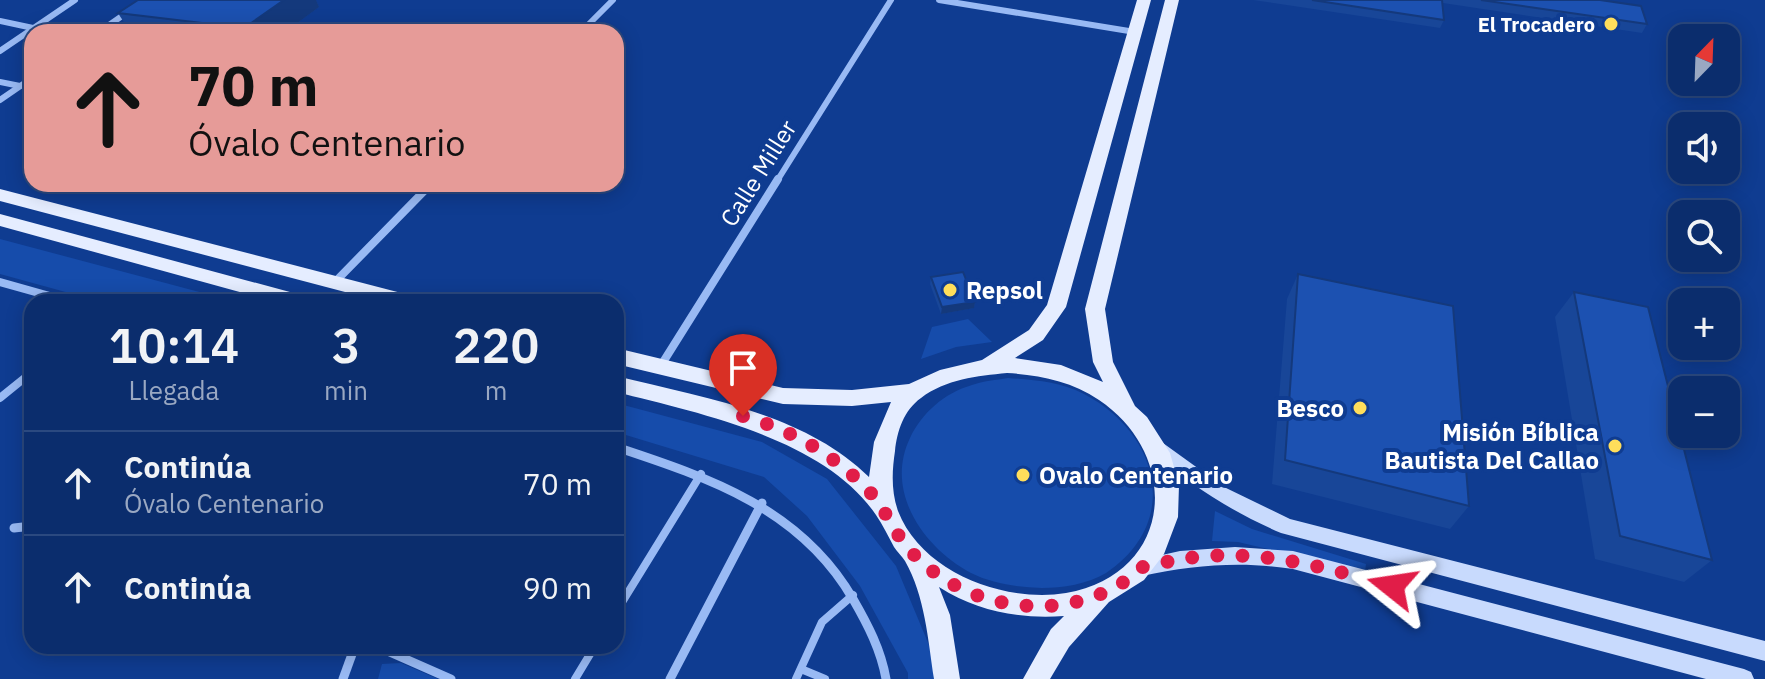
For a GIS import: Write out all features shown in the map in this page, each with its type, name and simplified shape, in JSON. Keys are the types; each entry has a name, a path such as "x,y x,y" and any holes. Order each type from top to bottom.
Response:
{"main road":[{"path":"984,367 1025,344 1043,327 1056,307 1144,0"},
{"path":"1172,0 1095,309 1103,362 1132,414 1156,445 1191,477 1250,512 1288,527 1765,651"},
{"path":"0,195 379,294"},
{"path":"0,220 272,294"},
{"path":"624,358 783,396 841,398 913,392 934,380 984,367 1031,366 1054,371 1109,395 1132,414"},
{"path":"624,386 737,415 794,436 848,471 885,510 916,557 950,583 993,601 1029,607 1065,605 1099,596"},
{"path":"885,510 879,473 881,456 892,423 913,392"},
{"path":"1036,679 1060,638 1099,596 1142,567 1159,543 1168,516 1170,492 1166,468 1156,445"},
{"path":"1142,567 1208,554 1260,555 1392,586 1744,679"},
{"path":"1391,555 1392,586"},
{"path":"916,557 937,615 947,679"},
{"path":"1611,612 1618,646"}],"street":[{"path":"39,24 75,0"},
{"path":"110,24 145,0"},
{"path":"589,24 613,0"},
{"name":"Calle Miller","path":"660,367 891,0"},
{"path":"939,0 1135,32"},
{"path":"0,21 24,26"},
{"path":"0,51 24,34"},
{"path":"0,82 20,86"},
{"path":"0,100 24,83"},
{"path":"335,282 423,192"},
{"path":"0,282 43,294"},
{"path":"0,398 24,378"},
{"path":"624,450 701,474 762,503 816,543 853,595 876,642 886,679"},
{"path":"624,599 701,474"},
{"path":"670,679 762,503"},
{"path":"14,528 24,527"},
{"path":"825,679 798,674 822,622 853,595"},
{"path":"343,679 352,654"},
{"path":"394,654 451,679"},
{"path":"575,679 590,654"}],"shaded area":[{"path":"0,239 207,294 73,294 0,274"},
{"path":"968,319 992,342 956,347 921,359 932,327"},
{"path":"1008,378 1057,384 1084,394 1110,411 1130,431 1144,454 1152,479 1152,504 1145,529 1130,552 1099,577 1075,585 1050,588 1015,586 988,580 971,573 938,549 913,516 905,498 903,458 921,420 952,393 976,384"},
{"path":"624,405 762,442 827,479 896,566 939,669 938,679 908,679 908,673 860,586 807,516 764,477 624,434"},
{"path":"1215,511 1252,529 1366,564 1365,572 1238,542 1212,541"},
{"path":"401,663 438,679 378,679 382,664"}],"building":[{"path":"138,0 284,0 250,24 210,24 118,13"},
{"path":"1312,0 1442,0 1444,20"},
{"path":"1481,0 1600,0 1641,6 1647,24"},
{"name":"Repsol","path":"963,272 975,302 942,307 931,277"},
{"name":"Besco","path":"1298,274 1453,306 1469,506 1285,460"},
{"path":"1574,292 1648,307 1668,386 1668,448 1684,448 1712,560 1620,536"}],"place":[{"name":"El Trocadero","path":"1611,24"},
{"name":"Repsol","path":"950,290"},
{"name":"Besco","path":"1360,408"},
{"name":"Misión Bíblica Bautista Del Callao","path":"1615,446"},
{"name":"Ovalo Centenario","path":"1023,475"}],"route":[{"path":"743,416 794,436 830,457 869,490 916,557 950,583 993,601 1029,607 1065,605 1099,596 1123,583 1142,567 1208,554 1260,555 1293,560 1392,586"}]}
